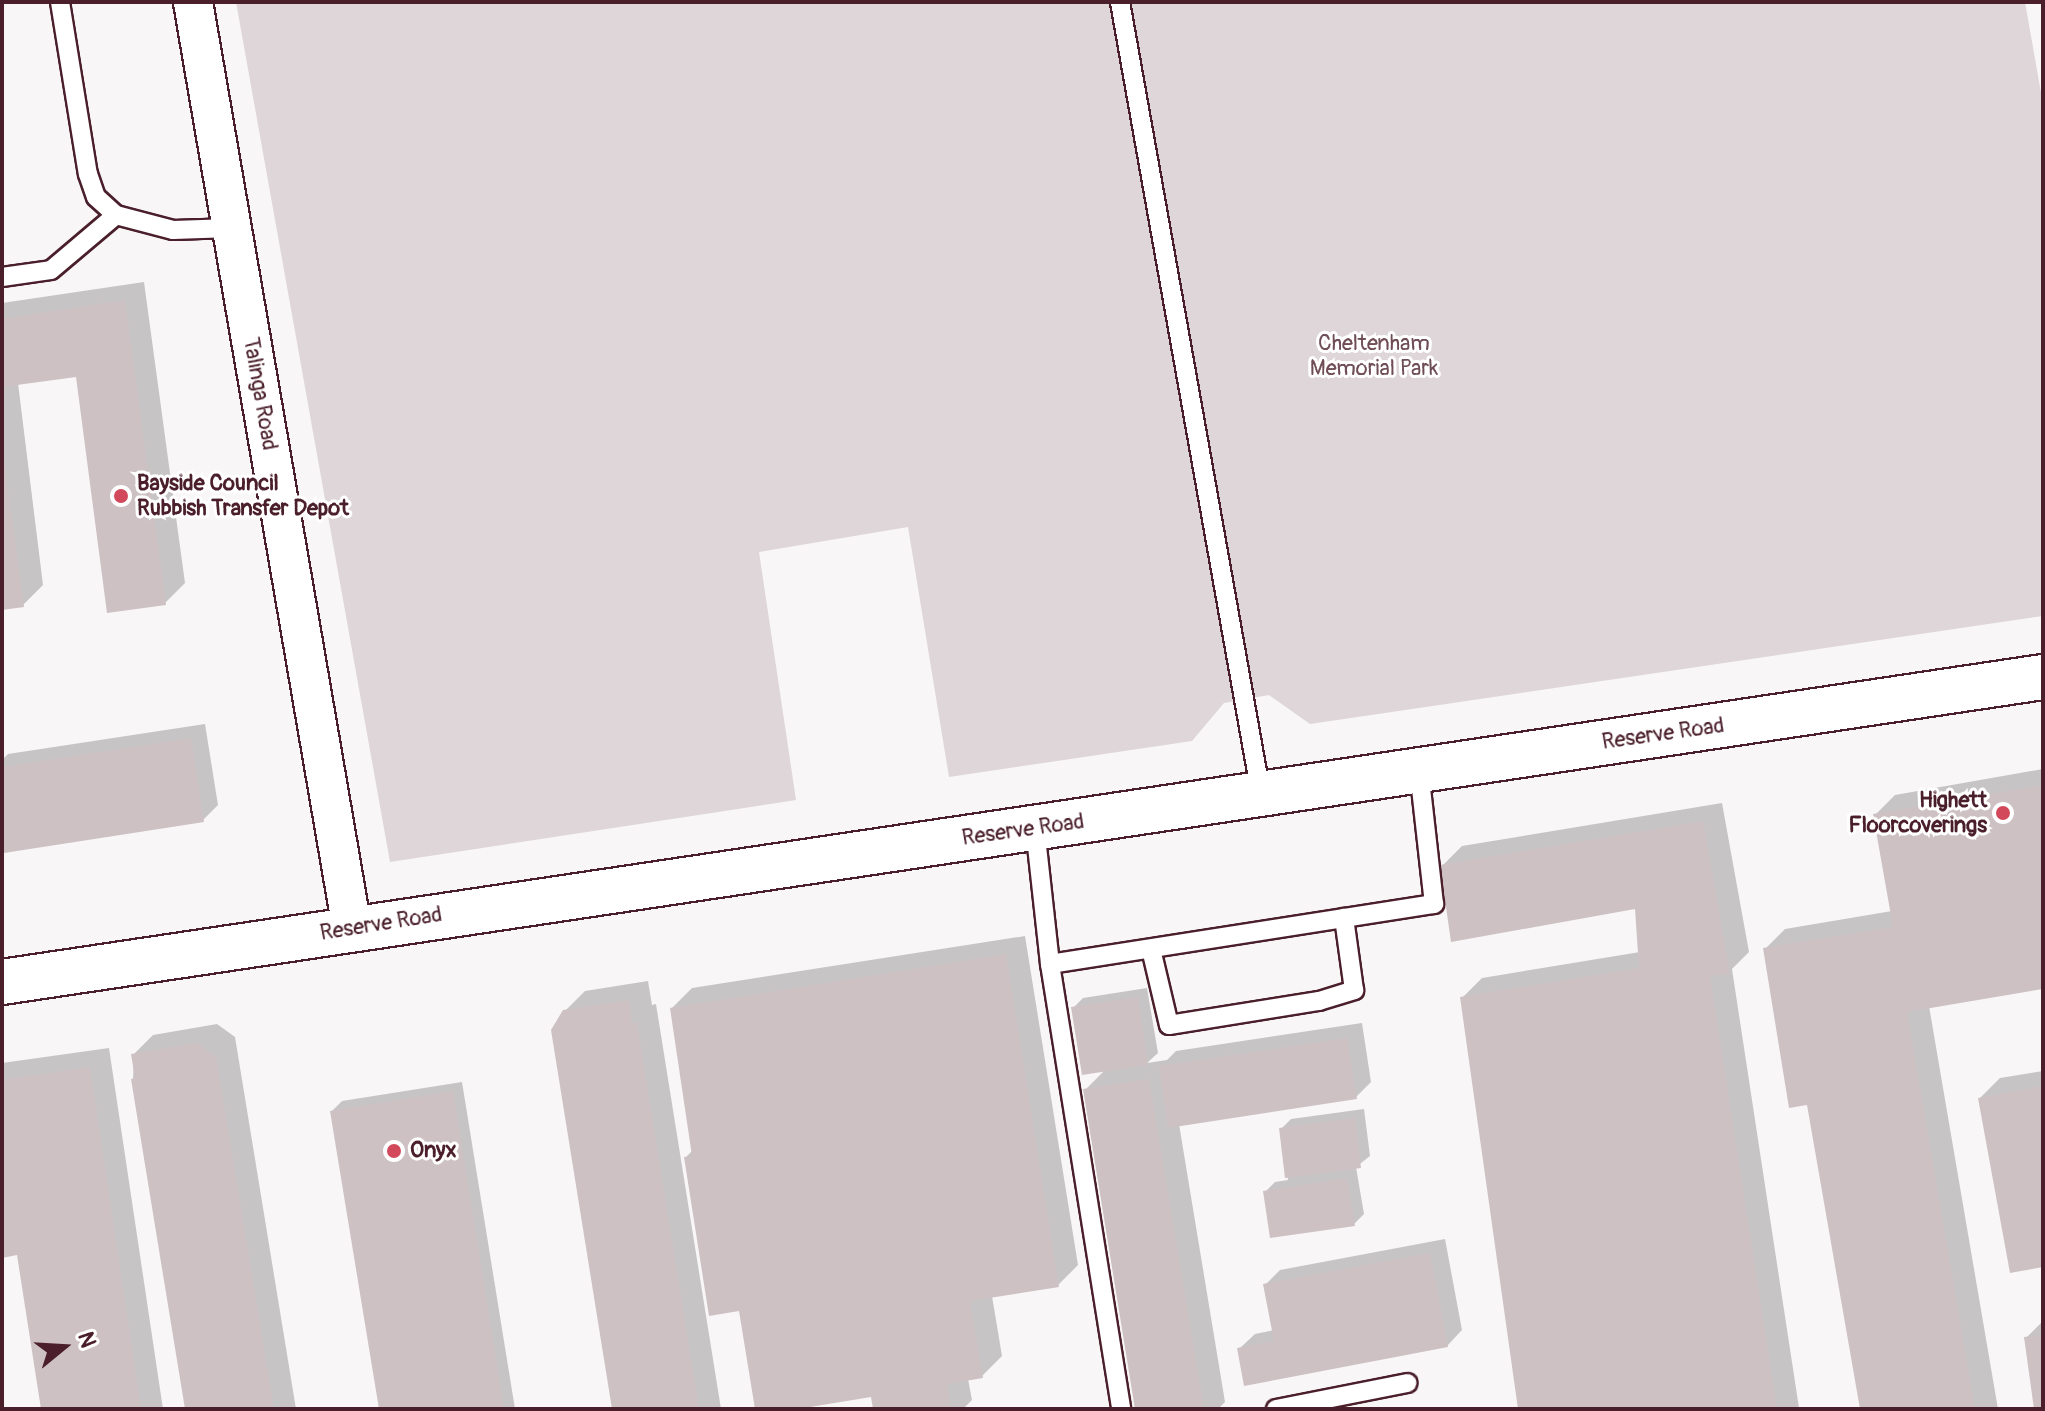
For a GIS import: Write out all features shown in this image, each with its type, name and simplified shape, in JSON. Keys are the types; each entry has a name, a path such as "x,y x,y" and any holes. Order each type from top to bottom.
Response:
{"street":[{"name":"Talinga Road","path":"193,2 352,928"},
{"name":"Reserve Road","path":"2,982 2043,677"}],"lane":[{"path":"60,2 88,174 96,197 116,215 173,230 232,228"},
{"path":"1120,2 1261,794"},
{"path":"2,277 51,270 116,215"},
{"path":"1050,964 1434,904 1419,770"},
{"path":"1035,828 1050,964 1121,1409"},
{"path":"1151,949 1169,1025 1319,1001 1354,990 1344,918"},
{"path":"1276,1409 1407,1383"}],"green space":[{"name":"Cheltenham Memorial Park","path":"236,2 2025,2 2043,104 2043,616 1310,724 1269,695 1224,703 1192,741 949,777 908,527 759,552 796,800 390,862"}],"building":[{"name":"Bayside Council Rubbish Transfer Depot","path":"125,300 166,605 107,613 76,377 2,387 2,319"},
{"path":"2,445 24,607 2,610"},
{"path":"191,738 204,822 4,853 2,767"},
{"path":"2043,785 2043,989 1907,1012 1975,1409 1860,1409 1807,1105 1789,1108 1763,948 1893,927 1873,814"},
{"path":"1703,821 1730,974 1710,976 1777,1409 1518,1409 1460,997 1639,968 1635,909 1451,942 1440,865"},
{"path":"1006,954 1059,1287 970,1301 983,1378 947,1384 951,1409 873,1409 871,1397 798,1409 755,1409 739,1311 709,1316 684,1157 692,1156 670,1008"},
{"path":"1138,997 1148,1065 1082,1075 1071,1007"},
{"path":"629,1000 632,1023 637,1023 699,1409 612,1409 551,1030 563,1010"},
{"path":"1347,1038 1357,1099 1168,1128 1159,1066"},
{"path":"197,1043 216,1057 274,1409 185,1409 131,1079 135,1078 131,1054"},
{"path":"90,1067 141,1409 41,1409 17,1255 2,1258 2,1080"},
{"path":"1149,1079 1204,1409 1135,1409 1083,1089"},
{"path":"2043,1086 2043,1267 2010,1273 1978,1098"},
{"path":"453,1091 504,1409 379,1409 330,1111"},
{"path":"1355,1118 1361,1168 1285,1178 1279,1128"},
{"path":"1347,1178 1355,1226 1270,1238 1263,1191"},
{"path":"1430,1253 1448,1347 1244,1386 1237,1348 1274,1341 1263,1284"},
{"path":"2043,1335 2043,1409 2034,1409 2024,1337"}],"place":[{"name":"Bayside Council Rubbish Transfer Depot","path":"121,496"},
{"name":"Highett Floorcoverings","path":"2003,813"},
{"name":"Onyx","path":"394,1151"}]}
